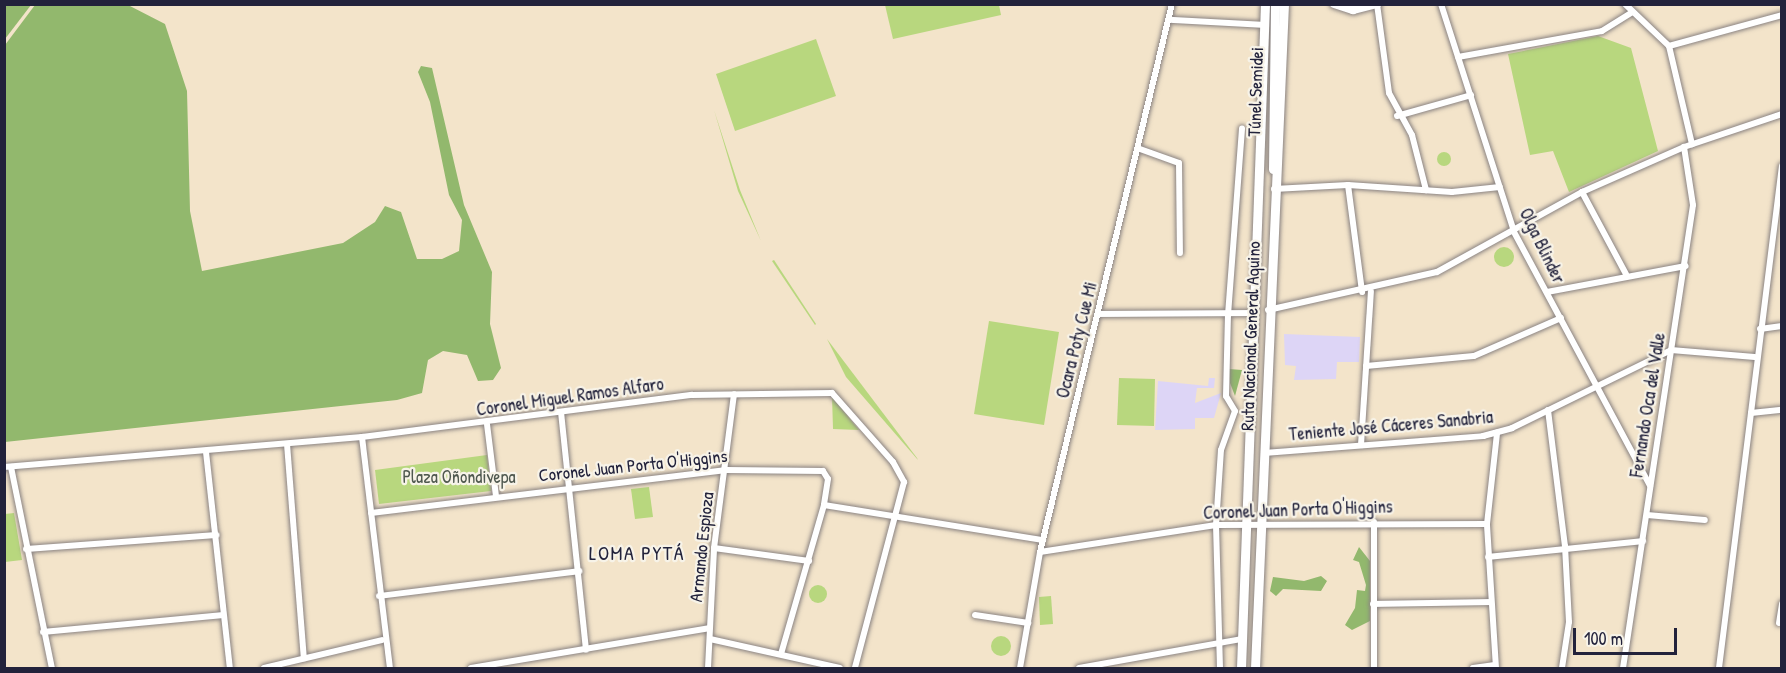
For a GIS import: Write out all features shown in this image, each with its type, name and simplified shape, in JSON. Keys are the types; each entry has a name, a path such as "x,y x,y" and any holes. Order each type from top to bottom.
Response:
{"highway":[{"name":"Ruta Nacional General Aquino","path":"1241,669 1265,4"},
{"name":"Túnel Semidei","path":"1274,185 1270,156 1275,4"},
{"name":"Ruta Nacional General Aquino","path":"1255,669 1268,310 1284,4"},
{"path":"1284,31 1288,4"}],"street":[{"name":"Ocara Poty Cue Mi","path":"1020,669 1040,552 1172,20 1172,4"},
{"path":"1334,4 1346,9 1377,4 1397,116 1412,135 1426,190"},
{"name":"Olga Blinder","path":"1441,4 1514,232 1599,384 1650,486"},
{"path":"1625,4 1669,45 1692,144"},
{"path":"1458,57 1602,31 1633,12"},
{"path":"1669,45 1782,15"},
{"path":"1172,20 1263,25"},
{"path":"1397,116 1471,95"},
{"path":"1268,310 1371,291 1437,272 1514,232 1582,192 1684,147 1782,114"},
{"path":"1220,669 1216,525 1221,450 1235,411 1226,396 1228,315 1242,129"},
{"name":"Fernando Oca del Valle","path":"1623,669 1671,350 1686,266 1693,205 1684,147"},
{"path":"1140,149 1179,163 1180,253"},
{"path":"1719,669 1751,413 1755,357 1778,220 1782,166"},
{"path":"1274,185 1348,185 1426,190 1500,187"},
{"path":"1348,185 1362,292"},
{"path":"1582,192 1626,274"},
{"path":"1548,292 1626,274 1686,266"},
{"path":"1360,445 1371,291"},
{"path":"1099,314 1253,314"},
{"path":"1366,366 1474,356 1561,318"},
{"path":"1760,328 1782,326"},
{"path":"1671,350 1755,357"},
{"name":"Teniente José Cáceres Sanabria","path":"1264,453 1497,433 1671,350"},
{"name":"Coronel Miguel Ramos Alfaro","path":"8,467 362,437 487,424 561,412 734,394 836,395 903,474 898,516 855,669"},
{"name":"Armando Espioza","path":"708,669 714,549 734,394"},
{"path":"1548,410 1565,546 1569,622 1562,669"},
{"path":"1751,413 1782,410"},
{"path":"561,412 571,488 586,650"},
{"path":"487,424 496,496"},
{"path":"1473,669 1496,667 1490,602 1487,524 1497,433"},
{"path":"362,437 382,640 390,669"},
{"path":"287,444 304,658"},
{"path":"206,452 230,669"},
{"path":"8,467 52,669"},
{"name":"Coronel Juan Porta O'Higgins","path":"371,513 496,496 726,470 827,474 824,505"},
{"path":"781,654 824,505 1043,540"},
{"path":"1647,514 1705,520"},
{"path":"1374,522 1374,669"},
{"name":"Coronel Juan Porta O'Higgins","path":"1040,552 1216,525 1374,522 1487,524"},
{"path":"26,549 216,535"},
{"path":"1488,557 1565,546 1643,541"},
{"path":"714,549 809,561"},
{"path":"379,596 579,571"},
{"path":"1373,604 1490,602"},
{"path":"1779,623 1782,603"},
{"path":"43,632 223,615"},
{"path":"975,615 1028,623"},
{"path":"471,669 507,665 709,628"},
{"path":"710,639 840,669"},
{"path":"1079,669 1242,639"},
{"path":"264,669 382,640"},
{"path":"1136,660 1136,669"}],"shaded area":[{"path":"1284,334 1360,337 1359,362 1337,362 1336,379 1294,380 1296,366 1285,365"},
{"path":"1209,378 1215,378 1214,388 1197,388 1195,403 1221,393 1214,418 1195,418 1195,429 1155,430 1158,381 1208,386"}],"green space":[{"path":"4,5 31,5 5,39"},
{"path":"35,5 128,5 165,24 187,91 190,211 202,271 343,243 375,222 385,206 401,212 417,259 442,259 459,251 462,220 449,195 430,102 418,72 421,66 432,68 464,205 492,272 490,324 501,368 493,380 478,381 467,355 443,351 428,360 422,393 397,400 5,442 5,45"},
{"path":"885,5 999,5 1001,15 893,39"},
{"path":"1598,36 1631,48 1658,151 1569,192 1553,151 1530,155 1508,54"},
{"path":"816,39 836,96 735,131 716,74"},
{"path":"714,110 740,190 761,241 738,191"},
{"path":"1441,152 1447,152 1451,159 1447,166 1441,166 1437,162 1437,156"},
{"path":"1504,247 1511,250 1514,257 1511,264 1504,267 1497,264 1494,257 1497,250"},
{"path":"774,260 816,324 815,325 772,261"},
{"path":"989,321 1059,332 1044,425 974,414"},
{"path":"827,339 917,458 918,460 846,377"},
{"path":"1229,369 1242,370 1235,396 1230,383"},
{"path":"1119,378 1155,379 1154,426 1117,425"},
{"path":"832,397 859,430 833,429"},
{"name":"Plaza Oñondivepa","path":"487,455 491,491 379,504 375,470"},
{"path":"649,487 653,517 635,519 631,489"},
{"path":"14,513 22,560 5,562 5,514"},
{"path":"1359,547 1370,561 1370,621 1352,630 1345,625 1355,608 1357,590 1365,591 1366,585 1359,562 1353,560"},
{"path":"1321,576 1327,581 1321,591 1283,589 1276,596 1270,591 1273,577 1304,581"},
{"path":"814,585 822,585 827,590 825,601 814,603 809,598 809,590"},
{"path":"1051,596 1053,624 1040,625 1039,597"},
{"path":"997,636 1005,636 1011,642 1011,650 1005,656 997,656 991,650 991,642"}],"district":[{"name":"LOMA PYTÁ","path":"637,552"}]}
